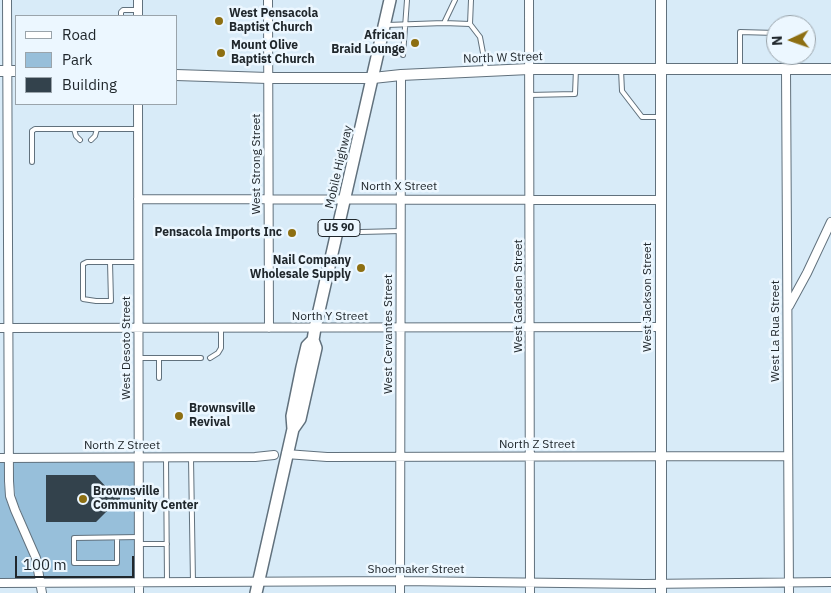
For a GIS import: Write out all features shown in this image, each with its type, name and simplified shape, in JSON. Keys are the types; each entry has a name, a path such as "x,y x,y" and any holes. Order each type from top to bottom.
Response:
{"main road":[{"name":"Mobile Highway","path":"257,588 293,429 292,416 302,367 307,346 313,340 390,0"},
{"name":"West Jackson Street","path":"661,0 661,588"},
{"name":"North W Street","path":"178,75 268,78 373,78 529,69 831,69"}],"street":[{"path":"7,0 8,71 4,199 4,328 9,481 11,501 36,558 42,593"},
{"path":"138,0 138,13"},
{"name":"West Strong Street","path":"268,0 268,328"},
{"name":"West Gadsden Street","path":"529,0 530,593"},
{"name":"West La Rua Street","path":"786,69 789,593"},
{"name":"West Cervantes Street","path":"400,593 400,199 402,75"},
{"name":"West Desoto Street","path":"138,105 138,593"},
{"name":"North X Street","path":"138,199 660,200"},
{"path":"788,308 831,222"},
{"name":"North Y Street","path":"4,328 661,327"},
{"name":"North Z Street","path":"286,454 327,457 788,456"},
{"name":"North Z Street","path":"0,458 255,457 274,455"},
{"name":"Shoemaker Street","path":"0,583 193,583 257,588 400,581 661,588 831,582"}],"lane":[{"path":"403,55 408,0"},
{"path":"444,23 455,0"},
{"path":"471,0 470,24 480,37 486,71"},
{"path":"121,15 123,10 138,13"},
{"path":"385,25 470,24"},
{"path":"740,69 740,32 766,33"},
{"path":"529,95 575,94 576,69"},
{"path":"621,69 622,91 642,117 660,117"},
{"path":"32,162 33,129 138,129"},
{"path":"74,129 76,136 80,140"},
{"path":"91,140 95,136 97,129"},
{"path":"361,232 401,231"},
{"path":"110,262 111,301 96,302 83,298 83,264 87,262 110,262 138,262"},
{"path":"210,358 218,353 221,348 221,328"},
{"path":"138,358 201,358"},
{"path":"159,358 159,378"},
{"path":"166,457 168,583"},
{"path":"191,457 193,583"},
{"path":"138,504 167,503"},
{"path":"117,538 117,563 74,563 74,538 117,538 167,544"}],"green space":[{"path":"134,461 134,579 44,579 40,557 16,500 13,480 14,462"},
{"path":"0,462 4,462 7,502 32,559 35,579 0,579"}],"building":[{"name":"Brownsville Community Center","path":"46,475 95,475 109,490 120,490 120,509 109,509 96,522 46,522"}],"place":[{"name":"West Pensacola Baptist Church","path":"219,21"},
{"name":"African Braid Lounge","path":"415,43"},
{"name":"Mount Olive Baptist Church","path":"221,53"},
{"name":"Pensacola Imports Inc","path":"292,233"},
{"name":"Nail Company Wholesale Supply","path":"361,268"},
{"name":"Brownsville Revival","path":"179,416"},
{"name":"Brownsville Community Center","path":"83,499"}]}
